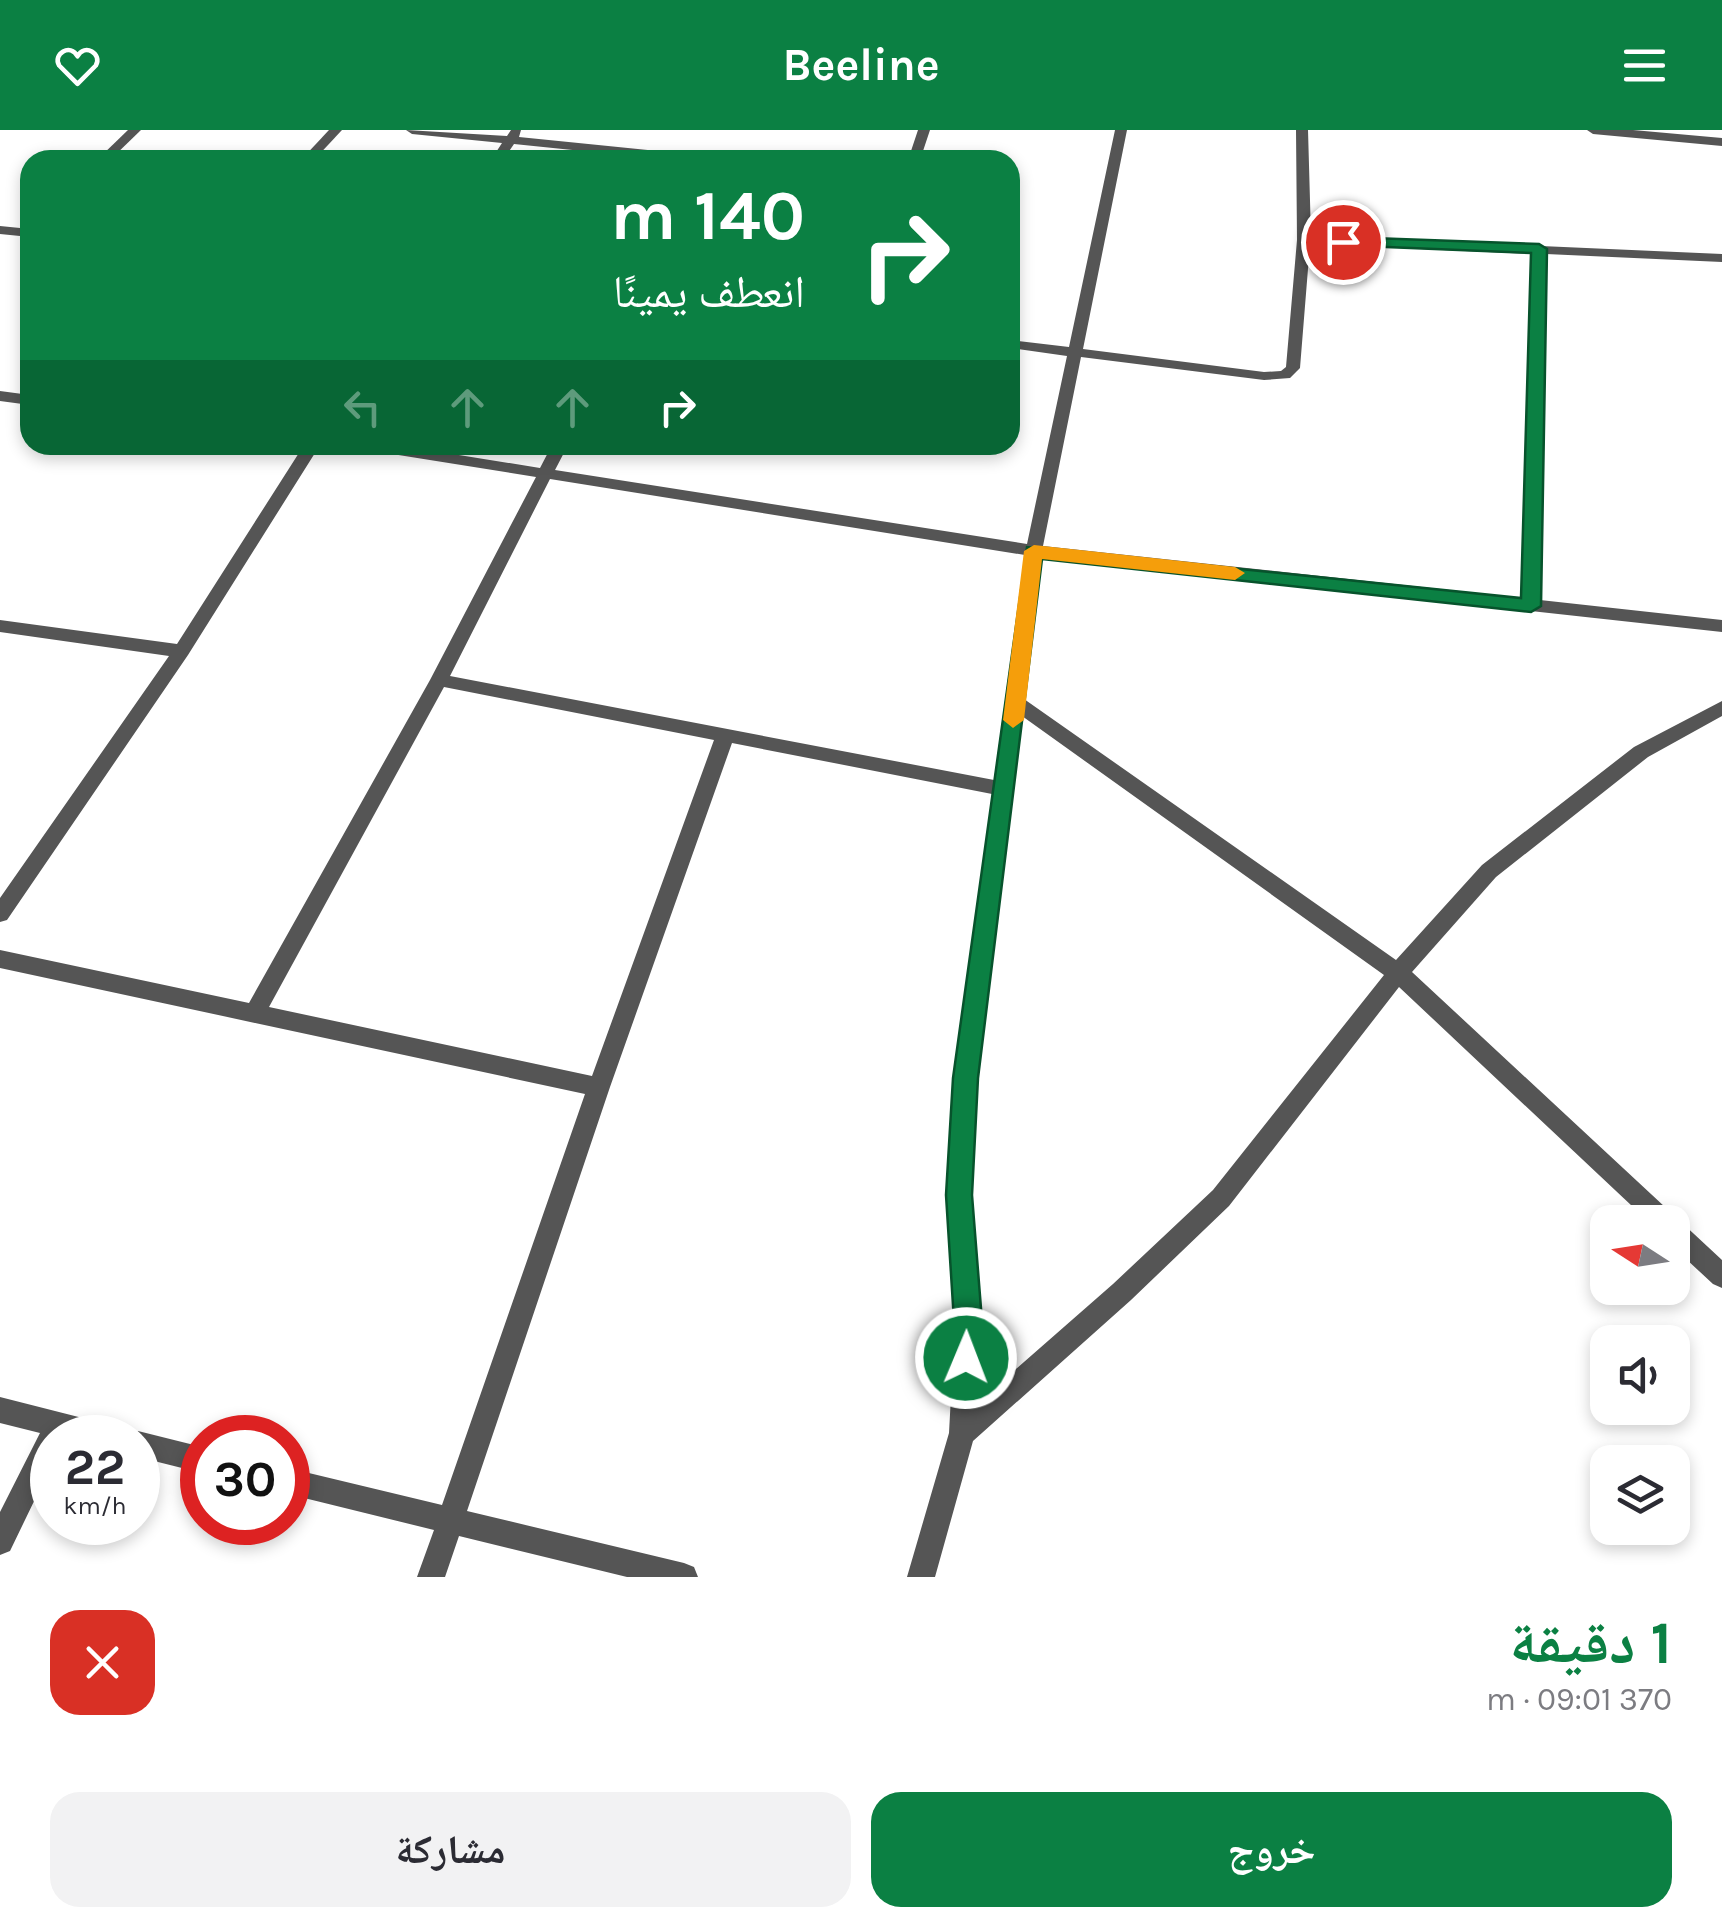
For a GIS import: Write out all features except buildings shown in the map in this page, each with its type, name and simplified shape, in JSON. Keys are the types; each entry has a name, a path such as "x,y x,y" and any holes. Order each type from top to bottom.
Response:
{"street":[{"path":"113,150 135,130"},
{"path":"317,150 336,130"},
{"path":"412,130 514,135 629,150"},
{"path":"921,1577 962,1433 968,1321 959,1195 965,1078 1034,551 1120,130"},
{"path":"1020,345 1285,376 1293,368 1304,240 1302,130"},
{"path":"1593,130 1717,138 1722,159"},
{"path":"1304,240 1722,258"},
{"path":"1531,606 1539,249"},
{"path":"0,914 182,651 306,455"},
{"path":"429,455 1034,551 1531,606 1719,631"},
{"path":"255,1012 439,680 555,455"},
{"path":"0,626 182,651"},
{"path":"439,680 1004,789"},
{"path":"1016,703 1398,973 1647,1205"},
{"path":"962,1433 1122,1292 1221,1198 1398,973 1489,871 1641,752 1722,708"},
{"path":"431,1577 599,1086 726,733"},
{"path":"0,958 599,1086"},
{"path":"1690,1247 1722,1276"},
{"path":"0,1410 30,1418"},
{"path":"0,1541 30,1481"},
{"path":"310,1486 684,1577"}],"slow traffic":[{"path":"1013,720 1034,551 1235,573"}],"route":[{"path":"966,1358 968,1321 959,1195 965,1078 1034,551 1531,606 1539,249 1343,242"}]}
